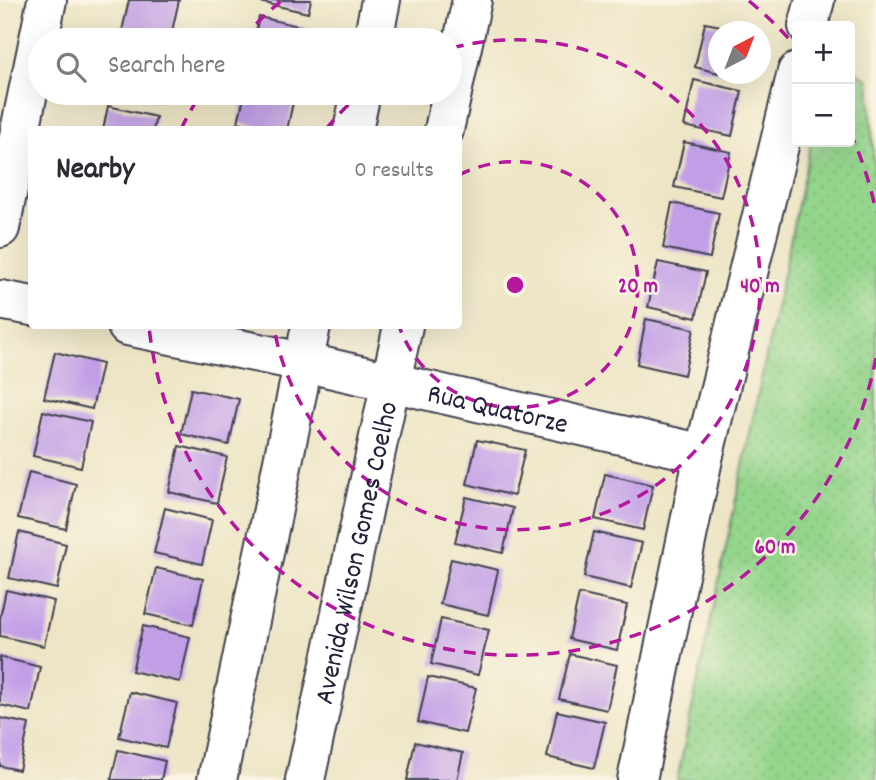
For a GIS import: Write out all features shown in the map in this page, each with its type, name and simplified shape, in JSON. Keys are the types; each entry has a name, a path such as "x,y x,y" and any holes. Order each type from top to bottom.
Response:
{"street":[{"path":"41,28 47,0"},
{"path":"375,28 381,0"},
{"path":"462,46 472,0"},
{"path":"809,21 815,0"},
{"path":"637,780 704,454 794,84"},
{"path":"0,228 28,92"},
{"path":"354,126 358,105"},
{"path":"445,126 449,105"},
{"path":"0,300 28,305"},
{"name":"Rua Quatorze","path":"157,329 307,344 391,382 704,454"},
{"name":"Avenida Wilson Gomes Coelho","path":"305,780 401,329"},
{"path":"217,780 307,344"}],"green space":[{"path":"855,71 869,80 876,202 876,780 677,780 810,147 855,147"}],"building":[{"path":"129,0 179,0 173,28 123,28"},
{"path":"311,0 308,13 260,2"},
{"path":"259,17 307,28 257,28"},
{"path":"705,23 708,24 708,70 695,67"},
{"path":"694,80 742,91 732,136 684,126"},
{"path":"242,105 292,105 288,126 253,126 238,122"},
{"path":"108,106 156,117 154,126 104,126"},
{"path":"684,142 731,152 721,197 674,187"},
{"path":"672,203 719,213 710,258 663,248"},
{"path":"658,262 706,272 696,318 648,307"},
{"path":"646,319 694,329 684,375 637,364"},
{"path":"55,352 102,364 92,409 44,398"},
{"path":"191,389 239,399 229,445 181,434"},
{"path":"43,411 91,422 81,467 33,456"},
{"path":"477,440 525,450 514,496 467,484"},
{"path":"179,446 227,457 217,503 169,492"},
{"path":"29,472 76,484 66,529 18,518"},
{"path":"605,474 653,485 643,530 595,519"},
{"path":"466,497 513,508 503,553 455,542"},
{"path":"165,508 212,520 202,564 154,553"},
{"path":"19,532 66,544 57,589 9,578"},
{"path":"594,532 642,543 631,588 584,577"},
{"path":"451,559 498,570 488,615 440,604"},
{"path":"156,568 203,579 193,625 145,614"},
{"path":"6,590 54,601 44,646 0,636 0,618"},
{"path":"579,594 627,605 617,650 569,639"},
{"path":"441,619 489,630 478,675 431,664"},
{"path":"143,626 190,637 180,682 132,671"},
{"path":"570,654 617,665 607,710 559,699"},
{"path":"0,657 40,667 31,712 0,705"},
{"path":"428,677 476,688 465,733 418,722"},
{"path":"130,692 177,703 166,748 119,737"},
{"path":"557,711 605,722 594,768 547,757"},
{"path":"0,718 29,724 19,770 0,766"},
{"path":"415,742 463,753 457,780 407,780"},
{"path":"118,750 165,761 161,780 111,780"}]}
